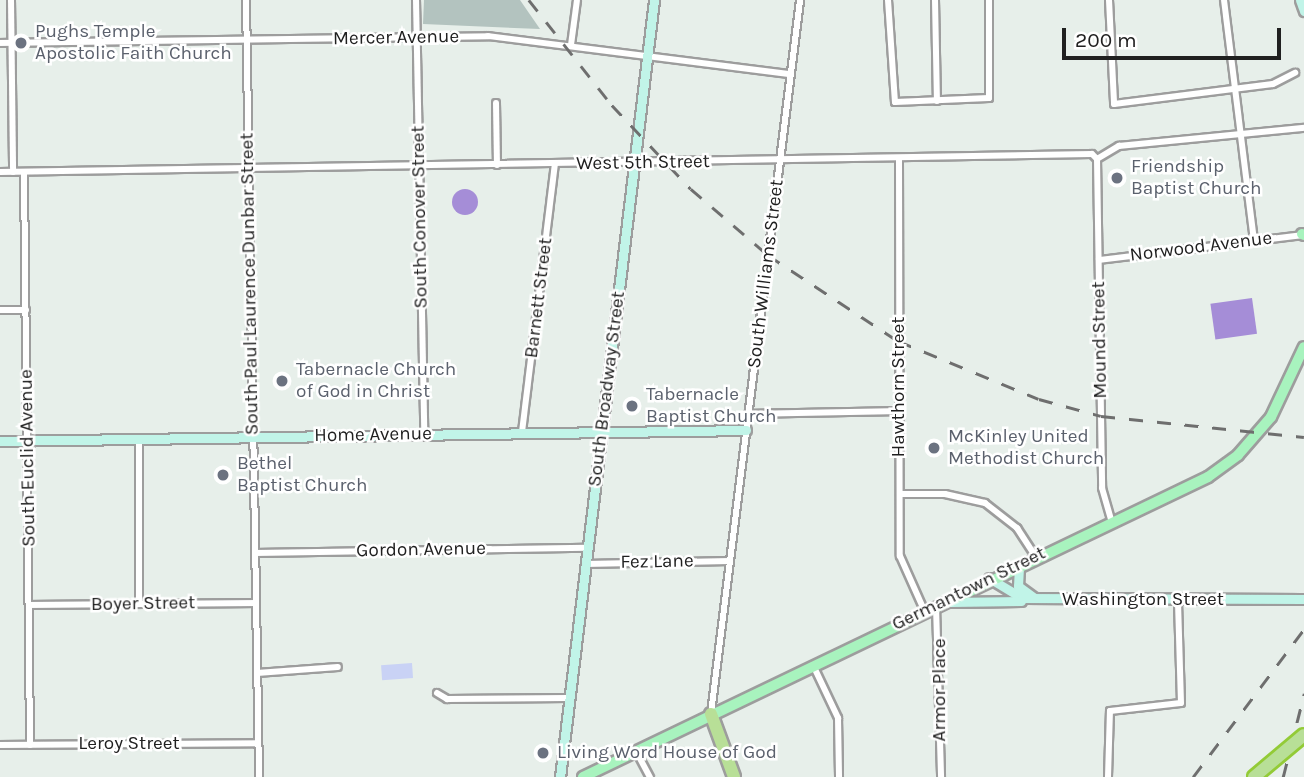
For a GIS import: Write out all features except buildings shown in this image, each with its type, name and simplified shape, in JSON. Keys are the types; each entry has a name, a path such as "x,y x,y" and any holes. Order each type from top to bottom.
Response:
{"highway":[{"path":"711,714 734,777"},
{"path":"1254,777 1304,736"}],"main road":[{"name":"Germantown Street","path":"583,777 989,578 1208,477 1238,455 1277,408 1304,346"}],"street":[{"path":"11,0 13,172"},
{"name":"South Paul Laurence Dunbar Street","path":"246,0 259,777"},
{"name":"South Conover Street","path":"416,0 424,434"},
{"path":"571,45 577,0"},
{"name":"South Broadway Street","path":"560,777 654,0"},
{"name":"South Williams Street","path":"711,714 800,0"},
{"path":"888,0 892,100 937,102 989,98 989,0"},
{"path":"935,0 937,102"},
{"path":"1109,0 1114,104 1234,89 1295,73"},
{"path":"1224,0 1238,130 1254,240"},
{"path":"1300,0 1304,10"},
{"name":"Mercer Avenue","path":"0,43 417,38 571,45 790,74"},
{"path":"496,103 497,165"},
{"path":"1097,159 1119,146 1279,126 1304,128"},
{"name":"West 5th Street","path":"0,172 899,159 1091,153 1097,159"},
{"name":"Hawthorn Street","path":"899,159 900,556 924,610"},
{"name":"Mound Street","path":"1097,159 1102,488 1111,520"},
{"name":"Barnett Street","path":"522,432 555,164"},
{"name":"South Euclid Avenue","path":"23,172 30,745"},
{"name":"Norwood Avenue","path":"1099,260 1304,235"},
{"path":"0,310 26,310"},
{"path":"748,414 899,411"},
{"name":"Home Avenue","path":"0,440 746,430"},
{"path":"139,438 139,604"},
{"path":"900,494 945,494 985,503 1017,528 1035,556"},
{"name":"Gordon Avenue","path":"255,553 587,548"},
{"name":"Fez Lane","path":"584,564 730,561"},
{"path":"1021,563 1014,576 1018,586 1046,599"},
{"name":"Washington Street","path":"989,578 1014,596 1046,599 1304,599"},
{"path":"939,603 1046,599"},
{"path":"1108,777 1110,710 1179,707 1178,600"},
{"name":"Boyer Street","path":"30,605 256,603"},
{"name":"Armor Place","path":"939,603 941,777"},
{"path":"813,665 838,718 839,777"},
{"path":"257,673 338,667"},
{"path":"437,693 447,699 568,698"},
{"name":"Leroy Street","path":"0,745 258,743"},
{"path":"636,751 650,777"}],"shaded area":[{"path":"424,0 520,0 540,29 423,24"},
{"path":"465,189 474,193 478,202 474,211 465,215 456,211 452,202 456,193"},
{"path":"1252,298 1257,334 1215,339 1210,304"},
{"path":"412,663 413,678 382,680 381,665"}],"railway":[{"path":"529,0 612,105 691,189 768,255 898,341 1039,399 1101,416 1304,437"},
{"path":"1193,777 1304,629"},
{"path":"1283,777 1304,694"}],"place":[{"name":"Pughs Temple Apostolic Faith Church","path":"21,43"},
{"name":"Friendship Baptist Church","path":"1117,178"},
{"name":"Tabernacle Church of God in Christ","path":"282,381"},
{"name":"Tabernacle Baptist Church","path":"632,406"},
{"name":"McKinley United Methodist Church","path":"934,448"},
{"name":"Bethel Baptist Church","path":"223,475"},
{"name":"Living Word House of God","path":"543,753"}]}
